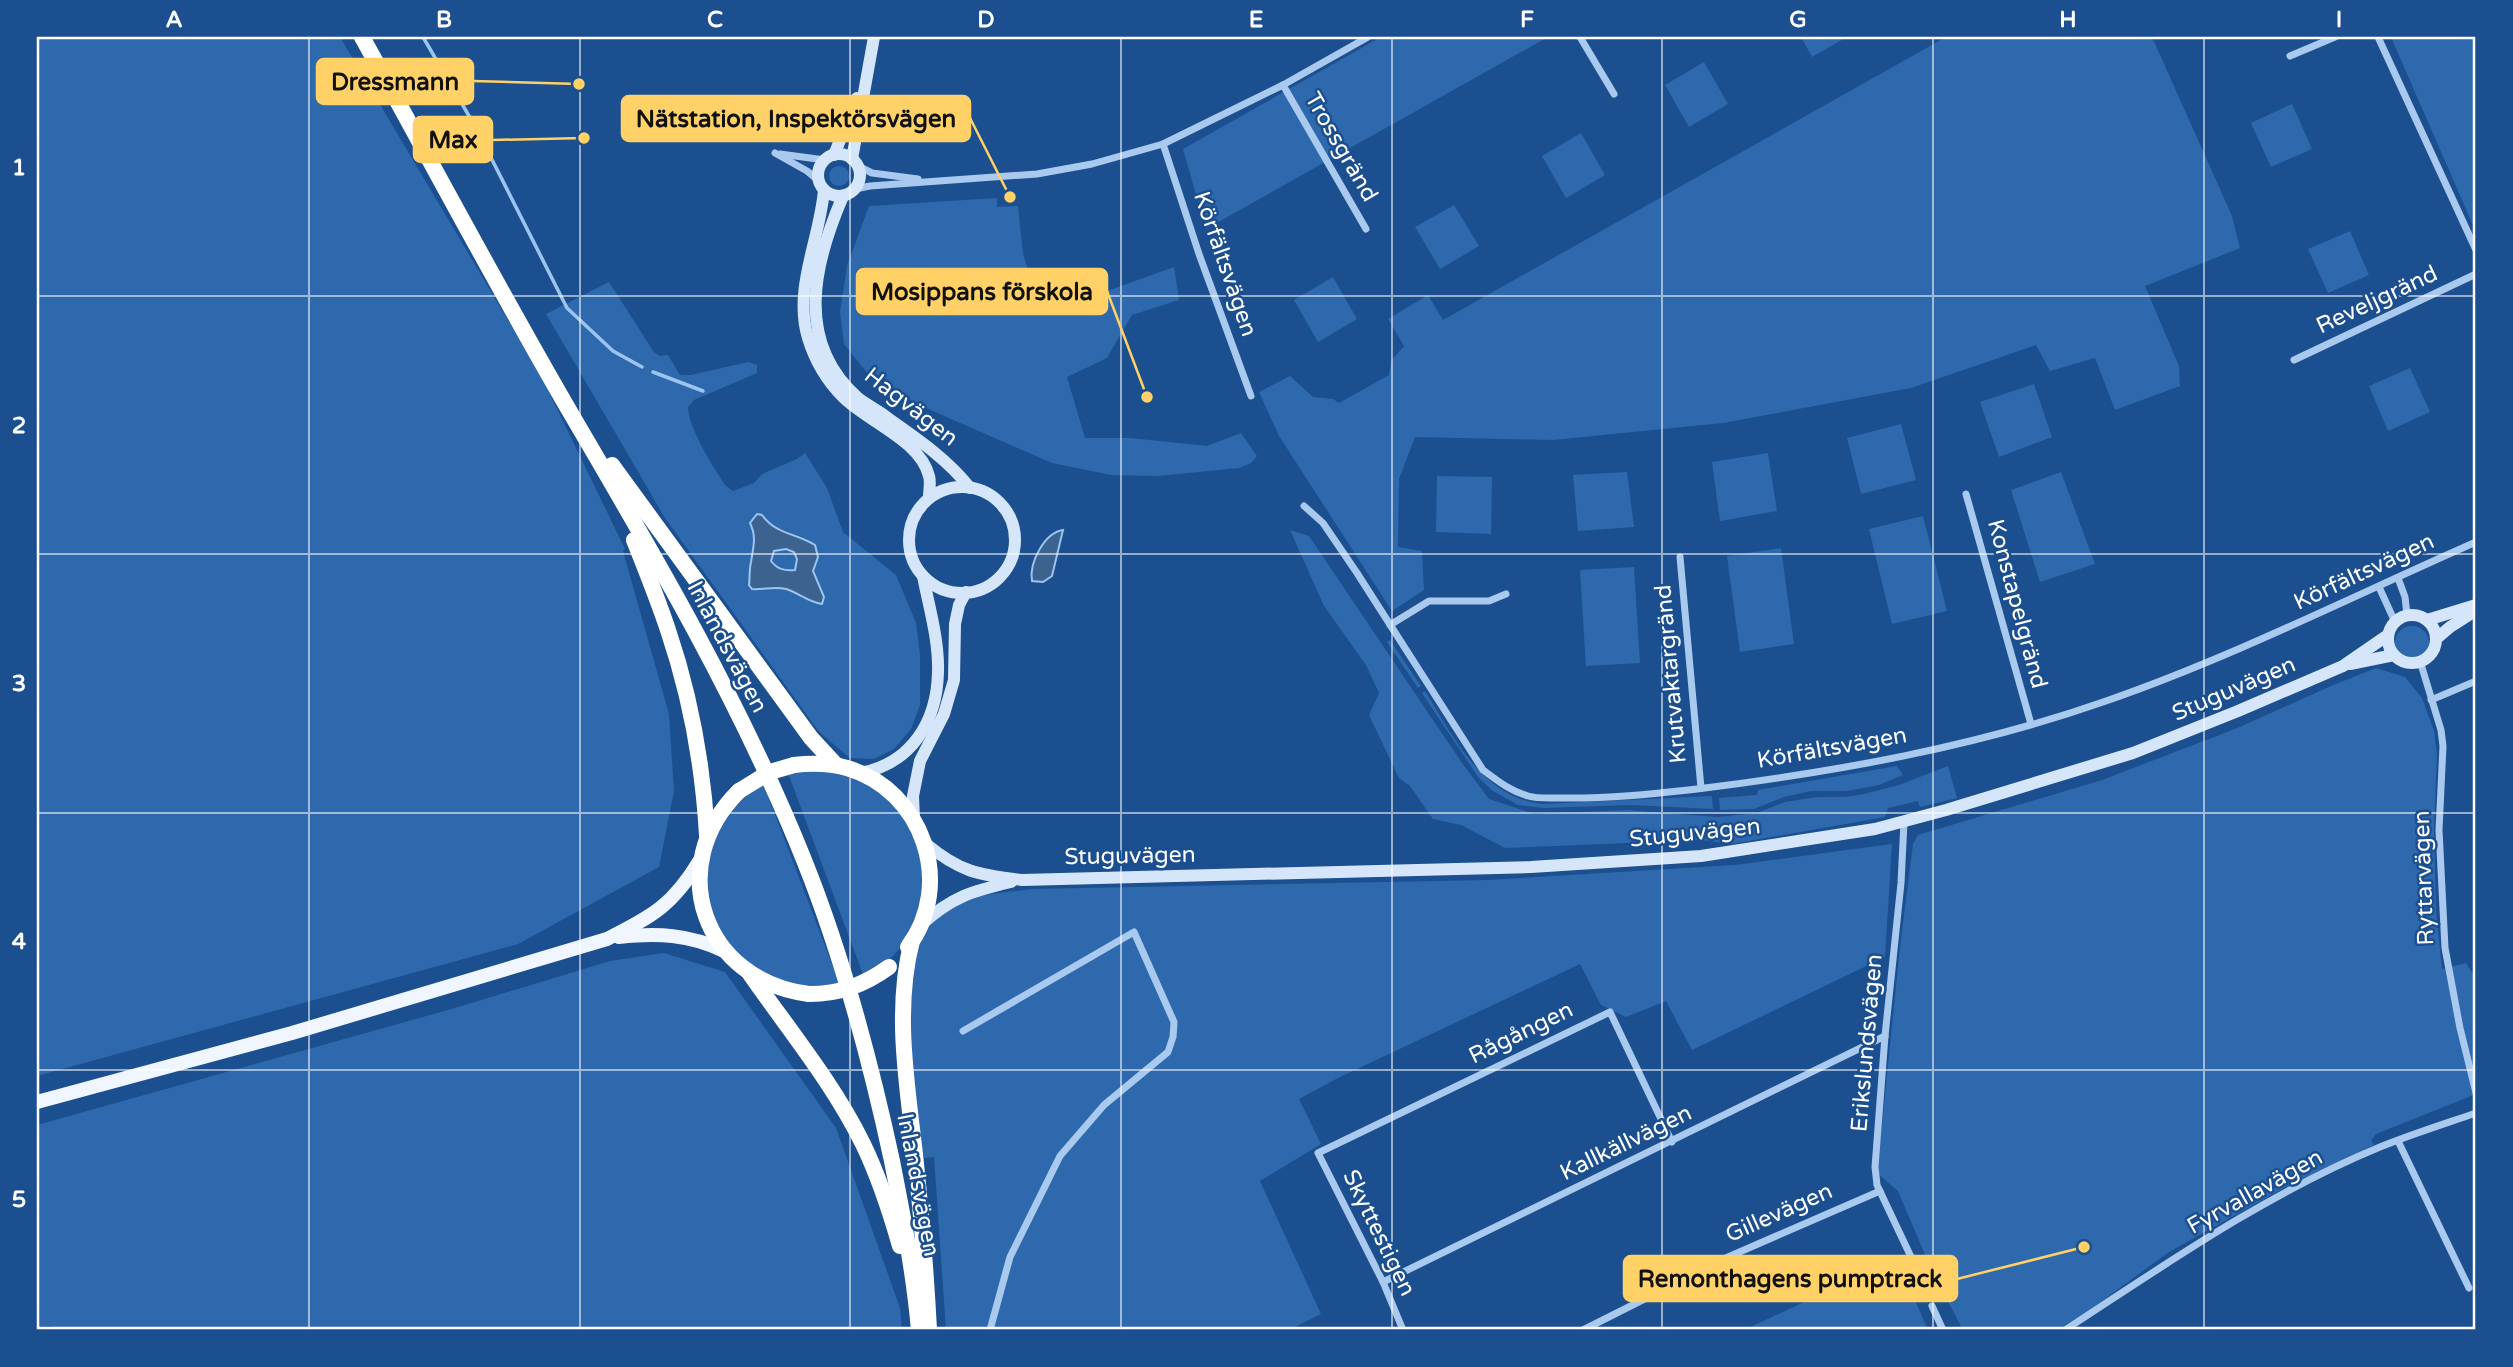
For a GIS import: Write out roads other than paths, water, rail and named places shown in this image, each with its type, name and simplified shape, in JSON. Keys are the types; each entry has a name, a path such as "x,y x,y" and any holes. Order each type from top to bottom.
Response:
{"highway":[{"name":"Inlandsvägen","path":"362,37 693,626 749,737 804,859 840,960 876,1089 908,1238 923,1328"},
{"name":"Inlandsvägen","path":"372,37 701,622 757,732 809,855 839,938 886,1089 919,1256 923,1328"},
{"path":"596,455 634,539 669,632 691,718 705,795 708,835"},
{"path":"612,465 787,706 836,765"},
{"path":"750,974 778,988 808,994 838,992 872,979 890,967 912,941 920,926 930,885 925,843 914,819 896,797 873,779 836,765 794,765 770,772 739,791 721,811 708,835 700,860 699,884 708,923 724,951 750,974 823,1077 863,1144 900,1244 923,1328"},
{"path":"912,941 904,973 902,1000 923,1328"}],"main road":[{"path":"866,75 830,157 820,167 821,185 833,195 849,192 860,177 855,163 866,75 874,37"},
{"path":"830,157 846,155 855,163"},
{"name":"Hagvägen","path":"821,185 823,207 804,293 807,337 826,379 845,399 910,446 923,463 930,477 929,497"},
{"name":"Hagvägen","path":"849,192 817,274 814,308 820,340 836,372 858,397 954,468 970,488"},
{"path":"951,488 970,488 992,496 1004,508 1013,525 1015,539 1011,560 1002,575 990,585 957,593 940,589 923,576 912,560 908,539 913,518 929,497 951,488"},
{"path":"860,773 884,767 905,754 926,725 934,699 938,671 923,576"},
{"path":"914,819 913,796 920,761 944,713 954,680 955,624 966,592"},
{"path":"2427,620 2476,608"},
{"path":"2435,639 2476,608"},
{"path":"2401,618 2417,616 2427,620 2435,632 2431,653 2420,661"},
{"name":"Stuguvägen","path":"2343,666 2388,635 2401,618"},
{"path":"2388,635 2389,646 2394,655"},
{"name":"Stuguvägen","path":"925,843 965,870 991,877 1022,880 1494,868 1702,856 1847,834 1904,822 2133,753 2343,666 2394,655 2406,662 2420,661"},
{"path":"37,1102 292,1033 607,939 645,920 666,905 685,886 700,860"},
{"name":"Stuguvägen","path":"920,926 942,908 969,892 1022,880"},
{"path":"607,939 667,934 697,940 724,951"}],"street":[{"path":"849,192 936,181 1037,174 1092,164 1163,144 1283,85 1368,37"},
{"path":"1580,37 1614,94"},
{"path":"2290,56 2335,37"},
{"path":"2378,37 2476,250"},
{"name":"Trossgränd","path":"1283,85 1366,229"},
{"name":"Körfältsvägen","path":"1163,144 1199,254 1251,396"},
{"path":"821,185 807,171 775,153 830,157"},
{"path":"855,163 872,173 936,181"},
{"name":"Reveljgränd","path":"2294,360 2476,274"},
{"name":"Konstapelgränd","path":"1966,494 2031,724"},
{"name":"Körfältsvägen","path":"1304,506 1323,523 1483,770 1510,790 1532,798 1619,797 1750,783 1887,760 2031,724 2105,702 2195,667 2476,542"},
{"name":"Krutvaktargränd","path":"1680,556 1701,788"},
{"path":"2398,578 2405,597 2401,618"},
{"path":"2379,587 2401,618"},
{"path":"1390,625 1429,601 1489,601 1506,594"},
{"name":"Ryttarvägen","path":"2420,661 2444,746 2440,830 2445,948 2476,1093"},
{"path":"2431,700 2476,681"},
{"name":"Erikslundsvägen","path":"1904,822 1901,883 1875,1167 1877,1185 1912,1259"},
{"path":"963,1031 1134,932 1174,1022 1168,1052 1104,1105 1060,1156 1010,1257 990,1330"},
{"name":"Rågången","path":"1318,1153 1610,1012 1672,1142"},
{"name":"Kallkällvägen","path":"1382,1282 1885,1036"},
{"name":"Fyrvallavägen","path":"2065,1330 2208,1238 2283,1195 2380,1147 2476,1113"},
{"path":"2398,1141 2469,1288"},
{"name":"Skyttestigen","path":"1318,1153 1403,1330"},
{"name":"Gillevägen","path":"1583,1330 1728,1257 1880,1191"},
{"path":"1932,1306 1943,1330"}],"waterway":[{"path":"423,37 476,128 567,308 613,351 642,367"},
{"path":"653,372 703,391"}],"place":[{"name":"Dressmann","path":"579,84"},
{"name":"Max","path":"584,138"},
{"name":"Nätstation, Inspektörsvägen","path":"1010,197"},
{"name":"Mosippans förskola","path":"1147,397"},
{"name":"Remonthagens pumptrack","path":"2084,1247"}]}
